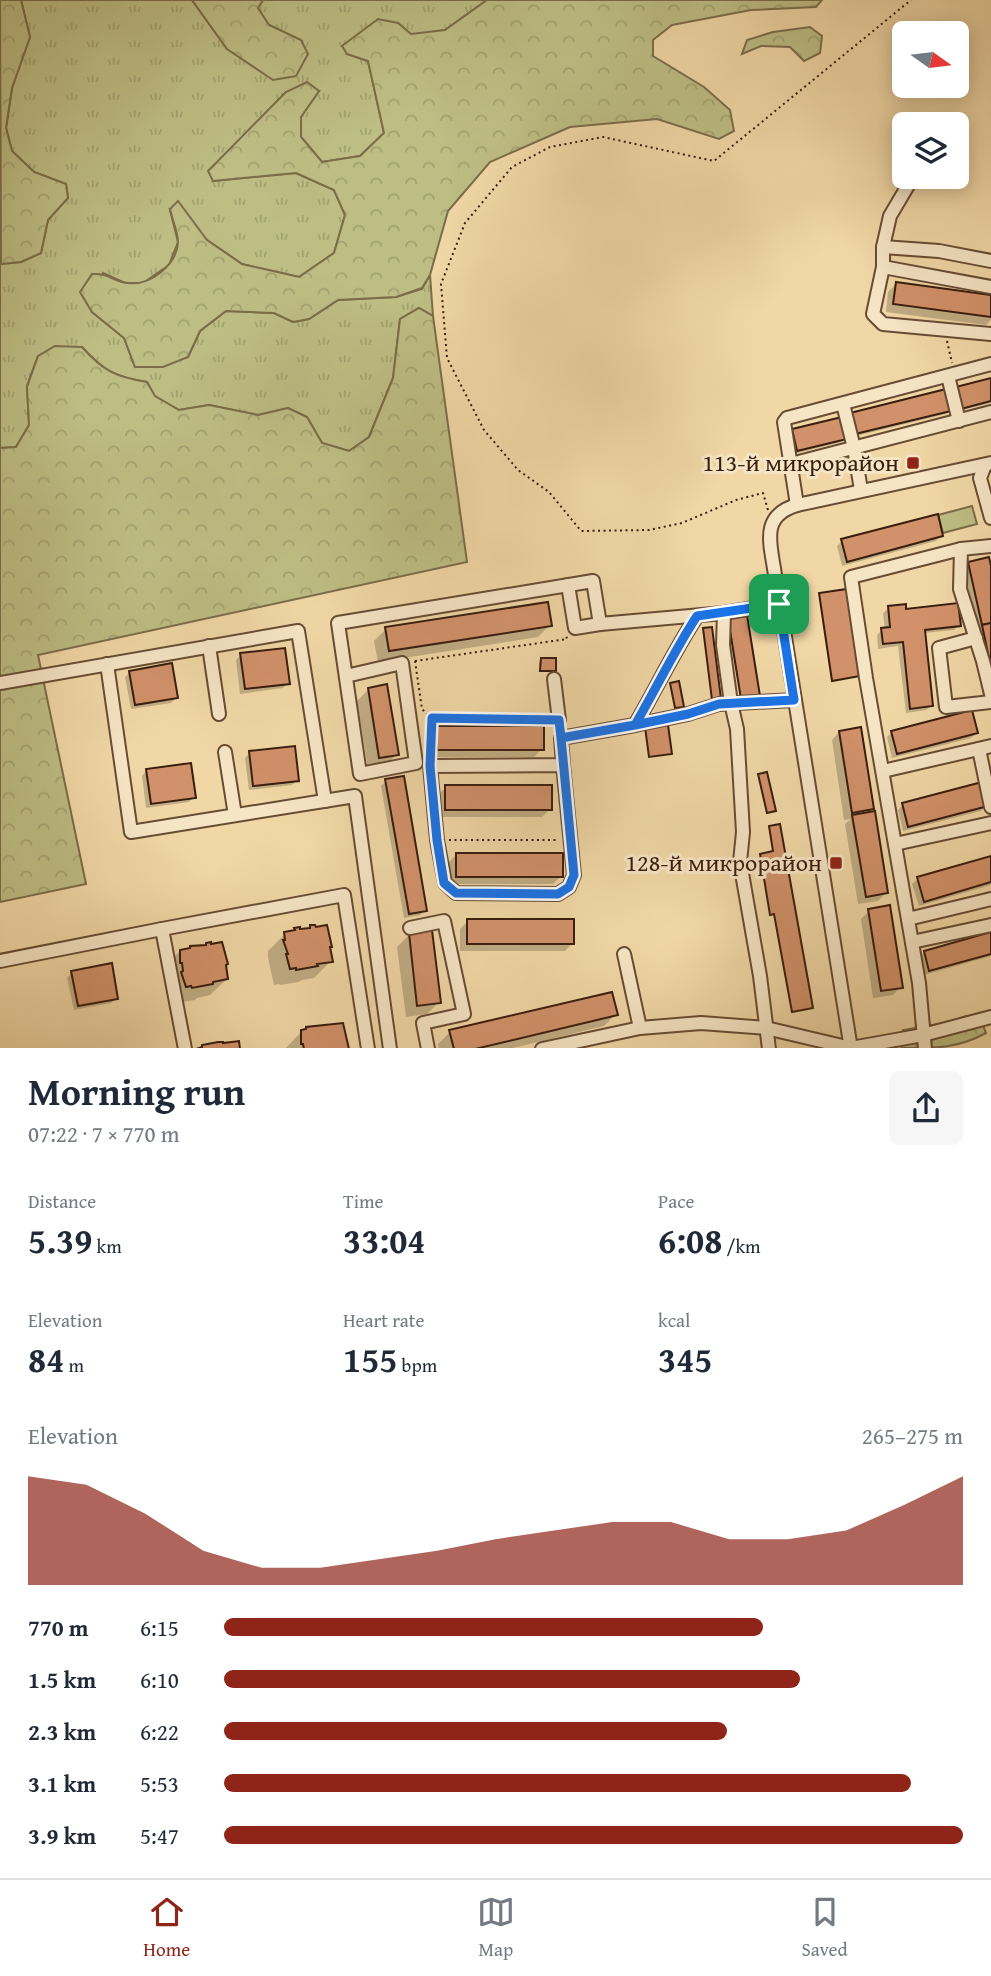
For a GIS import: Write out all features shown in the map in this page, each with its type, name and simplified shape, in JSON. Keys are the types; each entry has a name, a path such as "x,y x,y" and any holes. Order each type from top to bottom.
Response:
{"street":[{"path":"906,189 890,216 873,314 883,324 991,334"},
{"path":"883,247 939,251 991,261"},
{"path":"883,267 991,287"},
{"path":"797,505 784,422 788,418 991,364"},
{"path":"951,375 959,421"},
{"path":"843,404 862,490"},
{"path":"791,464 991,412"},
{"path":"851,1048 779,604 771,540 772,522 784,509 797,505 988,464"},
{"path":"988,464 980,478 991,518"},
{"path":"925,1048 919,983 851,577 961,549 991,546"},
{"path":"961,549 960,589 991,694"},
{"path":"346,676 402,663 416,763 360,774 338,623 593,581 600,624"},
{"path":"568,585 575,628 724,613 779,604"},
{"path":"724,613 723,646 737,729 743,832 740,862 760,976 769,1048"},
{"path":"635,725 678,645 697,616"},
{"path":"0,683 298,631 325,801"},
{"path":"976,638 939,648 946,707 991,702"},
{"path":"209,646 219,713"},
{"path":"107,664 131,832 355,796 390,1048"},
{"path":"554,679 559,720"},
{"path":"563,765 430,766 444,883 456,893 558,894 569,887 574,875 561,738 688,714 719,704 794,700"},
{"path":"883,771 985,747 991,807"},
{"path":"225,752 235,815"},
{"path":"895,845 991,823"},
{"path":"0,961 344,895 368,1048"},
{"path":"908,919 991,899"},
{"path":"410,928 444,921 464,1014 423,1023 428,1048"},
{"path":"912,942 991,925"},
{"path":"162,929 185,1048"},
{"path":"624,954 640,1027"},
{"path":"542,1048 640,1027 701,1023 766,1028 851,1048 991,1017"}],"path":[{"path":"772,522 763,493 736,500 682,523 649,530 581,531 549,492 518,470 484,430 447,358 441,284 465,223 512,167 550,147 603,137 714,161 911,0"},
{"path":"945,330 951,375"},
{"path":"415,661 567,639 565,626"},
{"path":"422,709 432,718 559,720"},
{"path":"430,766 432,718"},
{"path":"437,840 571,840"}],"green space":[{"path":"0,0 21,0 30,37 12,88 6,128 12,151 34,172 66,184 68,198 48,220 41,253 21,262 1,264"},
{"path":"21,0 192,0 227,49 300,40 269,25 257,8 263,0 487,0 445,30 411,35 398,23 347,54 368,61 384,133 360,156 322,162 301,137 301,117 319,91 286,92 248,131 213,181 296,173 334,190 345,215 334,253 299,277 242,264 170,210 178,242 169,265 143,283 125,283 103,273 92,312 124,338 135,367 188,357 200,331 226,311 274,313 293,322 309,319 338,300 396,297 422,289 430,275 433,316 419,308 400,319 393,378 369,437 349,451 322,443 307,417 288,408 258,415 209,405 179,410 154,396 147,382 111,372 82,347 38,356 27,386 29,425 16,447 0,448 0,264 21,262 41,253 48,220 68,198 66,184 34,172 12,151 6,128 12,88 30,37"},
{"path":"192,0 263,0 258,8 269,25 301,40 308,54 296,76 273,80 227,49"},
{"path":"487,0 822,0 816,7 751,10 672,25 653,40 653,56 704,87 730,110 734,131 719,139 657,119 570,127 490,162 448,211 430,275 422,288 396,297 338,300 309,319 293,322 274,313 226,311 200,331 188,357 163,367 135,367 124,338 92,312 80,292 92,274 136,283 161,272 173,259 178,242 170,209 178,201 207,240 242,264 299,277 334,253 345,215 334,190 296,173 213,181 208,171 286,92 307,82 319,91 301,117 301,137 322,162 360,156 384,133 368,61 347,54 342,46 378,19 398,23 411,34 445,30"},
{"path":"810,27 822,36 820,53 804,61 790,47 761,46 742,54 747,40 773,32"},
{"path":"419,308 433,316 467,562 38,655 86,884 0,902 0,448 16,447 29,425 27,387 38,356 55,346 82,347 111,372 147,382 155,396 179,410 209,405 258,415 288,408 307,417 322,443 349,451 369,437 393,378 400,319"},
{"path":"972,506 977,524 943,533 938,515"},
{"path":"966,1016 980,1018 986,1033 965,1042 945,1046 902,1048 900,1045 903,1030 950,1022"}],"building":[{"path":"896,282 991,295 991,317 893,304"},
{"path":"991,378 991,401 957,410 952,388"},
{"path":"946,389 951,411 855,434 850,413"},
{"path":"842,417 847,439 797,451 792,429"},
{"path":"938,514 943,536 847,562 841,539"},
{"path":"989,557 991,623 982,625 968,562"},
{"path":"847,589 860,676 832,681 819,593"},
{"path":"548,602 552,626 389,651 385,627"},
{"path":"958,603 961,626 925,630 933,706 910,709 903,642 883,644 881,628 890,627 888,606 906,604 906,609"},
{"path":"747,615 760,696 741,699 728,618"},
{"path":"991,623 991,668 982,625"},
{"path":"712,627 721,699 712,700 703,628"},
{"path":"285,648 290,684 245,689 240,653"},
{"path":"541,658 556,658 556,671 540,671"},
{"path":"172,663 178,698 135,705 129,671"},
{"path":"679,681 684,707 675,708 670,683"},
{"path":"387,684 399,755 379,758 368,688"},
{"path":"972,710 978,733 897,754 891,731"},
{"path":"668,725 672,754 649,757 645,727"},
{"path":"437,726 544,726 544,750 437,750"},
{"path":"861,727 874,809 852,813 839,731"},
{"path":"295,746 299,781 253,786 249,751"},
{"path":"191,763 196,798 151,804 146,769"},
{"path":"767,772 776,811 767,813 758,774"},
{"path":"404,776 427,911 409,914 385,779"},
{"path":"982,782 988,806 908,827 902,803"},
{"path":"445,785 552,785 552,810 445,810"},
{"path":"875,811 888,893 866,897 852,815"},
{"path":"780,824 813,1008 792,1012 774,914 770,915 760,854 773,851 769,826"},
{"path":"456,853 563,853 563,877 456,877"},
{"path":"991,856 991,882 924,902 917,877"},
{"path":"890,905 903,988 881,991 868,909"},
{"path":"467,919 574,919 574,944 467,944"},
{"path":"310,925 327,925 333,962 290,969 283,940 284,932 300,927 310,928"},
{"path":"432,930 441,1003 417,1006 409,933"},
{"path":"991,932 991,954 929,971 924,951"},
{"path":"222,942 228,964 228,979 192,988 186,987 181,972 180,950"},
{"path":"112,963 118,999 78,1006 71,971"},
{"path":"612,992 618,1015 479,1048 454,1048 449,1030"},
{"path":"343,1023 349,1048 304,1048 301,1044 301,1030 306,1027"},
{"path":"239,1041 240,1048 199,1048 202,1045"}],"place":[{"name":"113-й микрорайон","path":"913,463"},
{"name":"128-й микрорайон","path":"836,863"}],"route":[{"path":"779,604 697,616 678,645 635,725 561,738 574,875 569,887 558,894 456,893 444,883 430,766 432,718 559,720 561,738 635,725 688,714 719,704 794,700 779,604"}]}
